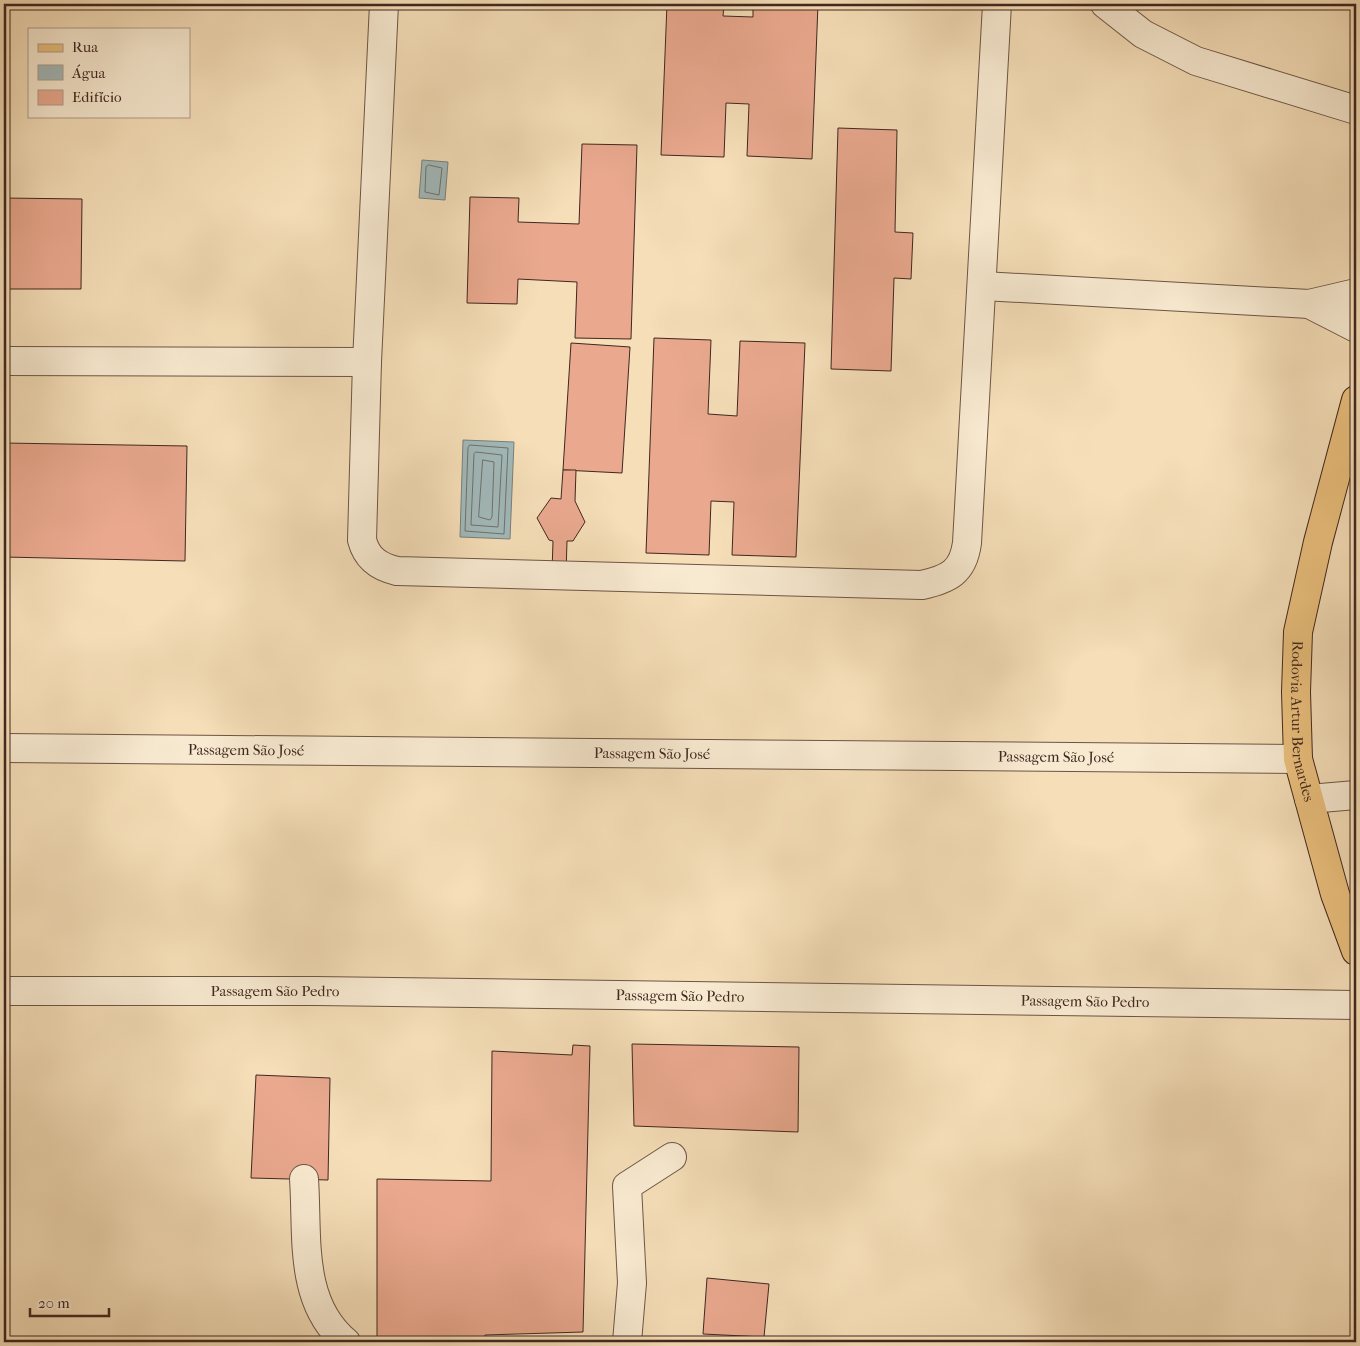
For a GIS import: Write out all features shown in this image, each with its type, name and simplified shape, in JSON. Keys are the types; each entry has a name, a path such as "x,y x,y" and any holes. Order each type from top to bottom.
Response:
{"main road":[{"name":"Rodovia Artur Bernardes","path":"1356,400 1318,542 1298,632 1296,692 1298,759 1336,894 1356,951"}],"street":[{"path":"384,4 367,362 362,540 368,554 380,566 397,571 922,585 947,578 962,562 965,554 983,286 997,4"},
{"path":"1106,4 1143,34 1196,61 1356,110"},
{"path":"983,286 1309,304 1356,293"},
{"path":"1309,304 1356,328"},
{"path":"4,361 367,362"},
{"name":"Passagem São José","path":"4,748 1298,759"},
{"path":"1309,799 1356,795"},
{"name":"Passagem São Pedro","path":"4,991 315,991 1356,1005"},
{"path":"627,1342 632,1283 627,1186 672,1156"},
{"path":"304,1179 308,1268 316,1302 337,1335 346,1342"}],"water":[{"path":"422,160 448,162 445,200 419,198"},
{"path":"463,440 514,442 510,539 460,537"}],"building":[{"path":"667,4 724,4 723,16 753,17 753,4 818,4 812,159 747,156 749,104 726,103 724,157 661,155"},
{"path":"838,128 897,130 895,232 913,233 911,279 894,278 891,371 831,369"},
{"path":"582,144 637,145 631,339 575,338 577,282 518,279 517,304 467,303 470,197 519,198 518,222 579,224"},
{"path":"4,198 82,199 81,289 4,289"},
{"path":"654,338 711,340 708,414 737,416 740,341 805,343 796,557 732,555 734,502 711,501 709,555 646,553"},
{"path":"571,343 630,347 622,473 563,470"},
{"path":"4,443 187,446 185,561 4,557"},
{"path":"563,470 576,470 575,501 585,522 573,541 567,541 566,573 552,572 553,541 549,540 537,518 551,498 561,499"},
{"path":"632,1044 799,1047 798,1132 634,1126"},
{"path":"573,1045 590,1046 583,1332 485,1335 485,1342 377,1342 377,1179 491,1181 492,1051 572,1055"},
{"path":"256,1075 330,1078 328,1180 251,1178"},
{"path":"707,1278 769,1284 764,1337 703,1334"}]}
